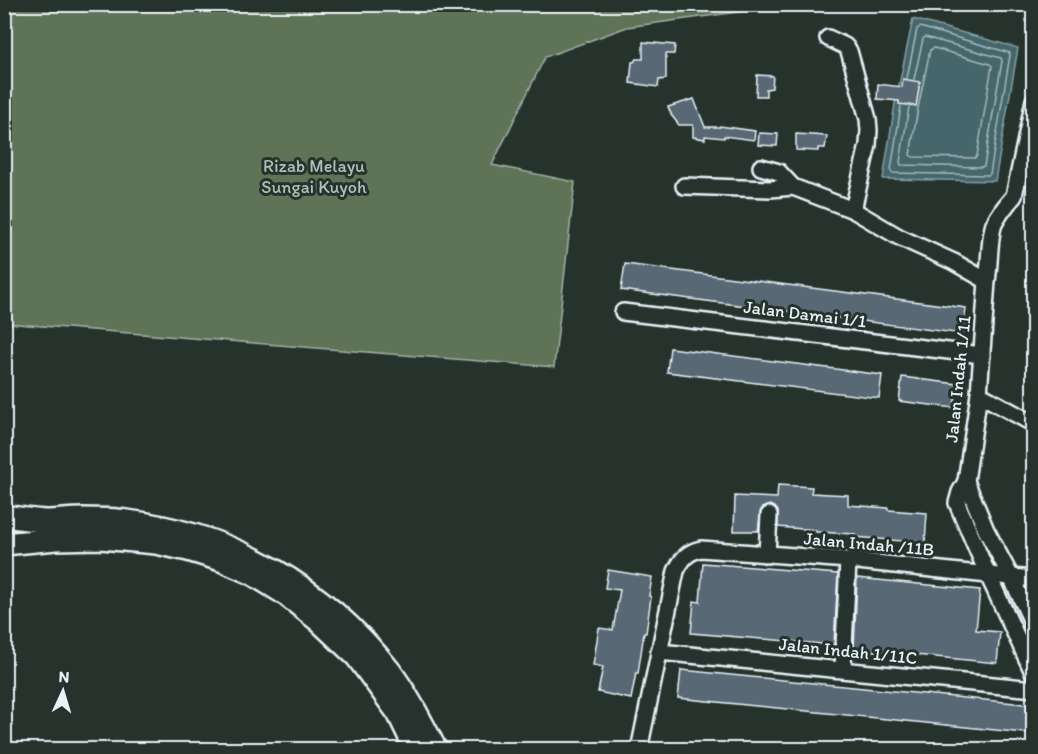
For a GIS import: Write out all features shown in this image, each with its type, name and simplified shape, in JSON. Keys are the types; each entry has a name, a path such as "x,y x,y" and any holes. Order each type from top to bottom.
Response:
{"highway":[{"path":"4,516 46,521"},
{"path":"4,529 46,521 84,519 126,521 169,528 198,536 235,549 266,564 304,588 365,641 391,673 436,750"},
{"path":"4,544 101,538 156,543 221,560 251,573 285,594 319,621 357,657 398,713 416,750"}],"street":[{"path":"828,38 845,46 849,51 869,125 868,145 853,210"},
{"name":"Jalan Indah 1/11","path":"1034,100 1014,196 1005,206 992,232 979,394 966,481 957,503 1034,674"},
{"path":"761,167 779,172 793,187"},
{"path":"684,186 770,189 793,187 853,210 899,237 954,262 987,281"},
{"name":"Jalan Damai 1/1","path":"623,312 982,355"},
{"path":"979,394 1034,424"},
{"path":"966,481 1034,626"},
{"path":"767,555 770,514"},
{"name":"Jalan Indah /11B","path":"659,651 676,571 686,555 701,549 848,560 1034,579"},
{"path":"843,669 848,560"},
{"path":"635,749 659,651"},
{"name":"Jalan Indah 1/11C","path":"659,651 1034,689"}],"green space":[{"name":"Rizab Melayu Sungai Kuyoh","path":"4,5 790,5 627,27 545,57 492,165 575,182 554,367 5,323"}],"water":[{"path":"913,19 1018,48 995,181 883,179 895,104"}],"building":[{"path":"643,42 675,45 674,54 666,54 666,79 659,80 658,87 630,83 632,62 636,59 643,59"},
{"path":"757,75 773,76 772,88 766,89 766,96 756,96"},
{"path":"903,79 920,82 916,106 899,104 899,101 877,99 878,84 902,87"},
{"path":"694,99 705,127 720,126 755,131 754,140 724,136 724,138 705,136 705,139 693,137 693,125 679,125 668,107"},
{"path":"759,133 778,134 777,146 758,145"},
{"path":"796,134 827,136 825,148 818,148 818,151 796,150"},
{"path":"625,264 966,308 963,334 621,290"},
{"path":"670,348 882,375 879,398 667,372"},
{"path":"902,377 957,384 954,408 899,401"},
{"path":"778,485 812,487 811,493 848,495 848,505 927,513 925,543 778,527 778,511 770,505 761,510 758,531 734,531 735,496 777,498"},
{"path":"703,563 838,574 834,645 691,633 694,601 700,602"},
{"path":"608,570 652,577 646,633 644,633 638,673 636,673 631,699 598,692 603,667 593,665 599,628 613,630 620,590 605,588"},
{"path":"857,578 980,590 976,630 1000,632 997,663 854,649"},
{"path":"681,670 1034,705 1034,734 678,698"}]}
